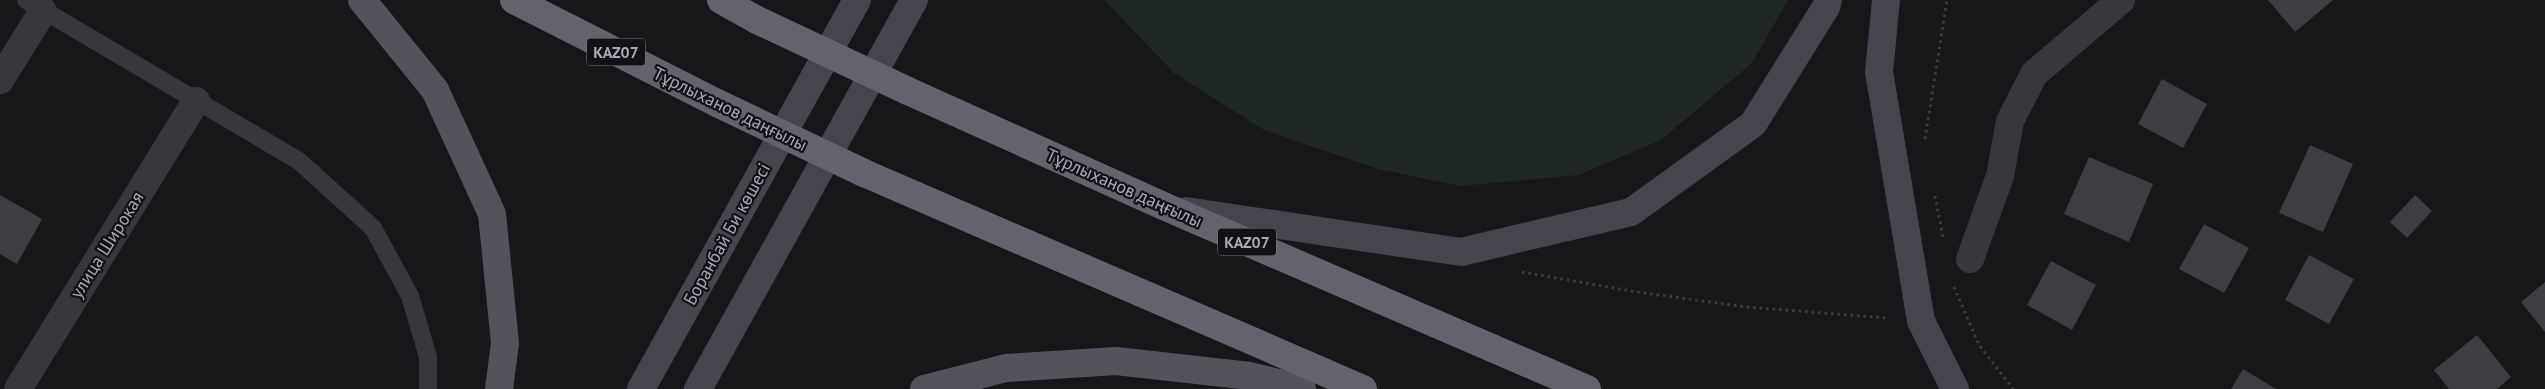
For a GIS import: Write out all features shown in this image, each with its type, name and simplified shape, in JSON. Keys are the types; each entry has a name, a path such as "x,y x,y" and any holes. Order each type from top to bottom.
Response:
{"highway":[{"name":"Тұрлыханов даңғылы","path":"514,0 717,103 864,173 1363,389"},
{"name":"Тұрлыханов даңғылы","path":"721,0 757,10 908,91 1168,208 1587,389"}],"main road":[{"path":"362,0 435,90 492,214 505,343 499,389"},
{"name":"Боранбай Би көшесі","path":"641,389 857,0"},
{"path":"698,389 914,0"},
{"path":"1168,208 1461,252 1632,212 1753,124 1826,7 1828,0"},
{"path":"1886,0 1879,72 1921,321 1955,389"},
{"path":"924,389 1006,368 1116,361 1250,376 1302,389"}],"street":[{"path":"1970,259 2000,176 2010,121 2034,74 2121,0"},
{"path":"0,80 34,6"},
{"name":"улица Широкая","path":"18,389 196,101"}],"lane":[{"path":"34,6 299,161 372,228 410,296 428,358 428,389"}],"path":[{"path":"1924,142 1947,0"},
{"path":"1934,189 1945,246"},
{"path":"1517,272 1746,307 1921,321 1953,284 1979,345 2013,389"}],"shaded area":[{"path":"1104,0 1788,0 1752,63 1661,140 1579,175 1460,186 1378,169 1264,130 1174,73"}],"building":[{"path":"2268,0 2333,0 2295,32"},
{"path":"2162,79 2207,104 2183,148 2138,124"},
{"path":"2310,145 2353,164 2323,232 2279,213"},
{"path":"2089,157 2153,184 2129,242 2064,214"},
{"path":"0,195 42,219 17,264 0,254"},
{"path":"2415,195 2432,211 2407,238 2390,222"},
{"path":"2204,224 2249,248 2224,293 2179,269"},
{"path":"2309,255 2354,279 2329,324 2285,300"},
{"path":"2051,261 2096,285 2072,330 2027,305"},
{"path":"2545,282 2545,332 2521,302"},
{"path":"2477,335 2511,377 2497,389 2449,389 2434,370"},
{"path":"2243,369 2276,389 2231,389"}]}
